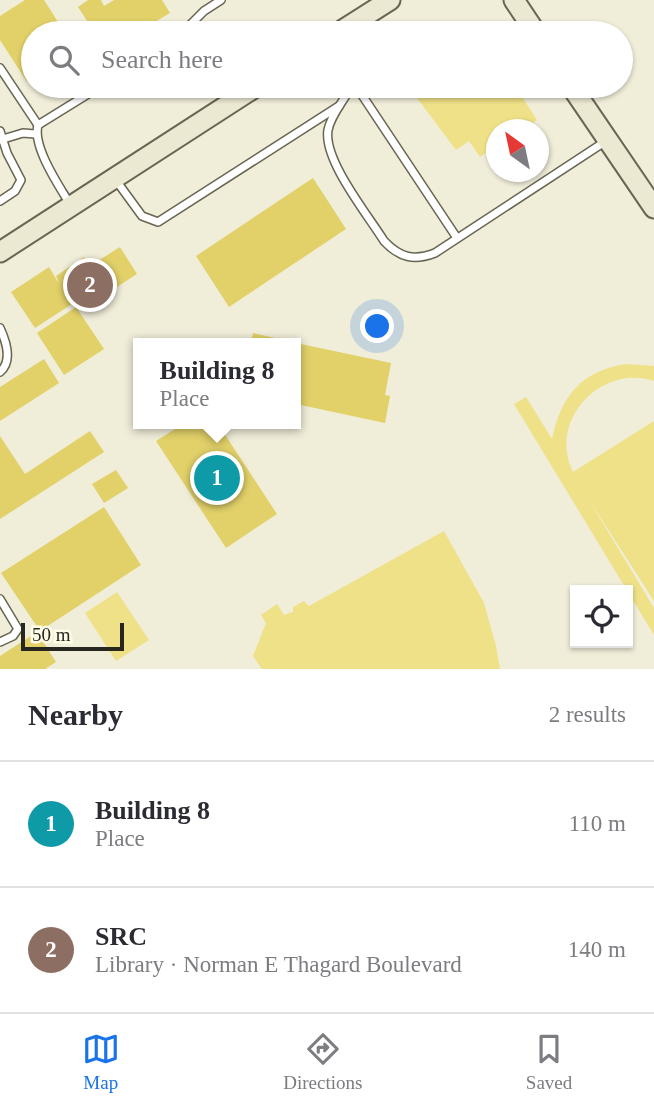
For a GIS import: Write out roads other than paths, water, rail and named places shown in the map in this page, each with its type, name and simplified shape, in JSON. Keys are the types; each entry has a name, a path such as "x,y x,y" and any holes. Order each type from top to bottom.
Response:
{"street":[{"path":"357,21 390,0"},
{"path":"514,0 528,21"},
{"path":"0,252 238,98"},
{"path":"579,98 654,208"}],"lane":[{"path":"195,21 221,0"},
{"path":"0,68 37,130 50,169 72,206"},
{"path":"0,201 15,191 21,180 1,136 37,130 84,98"},
{"path":"344,98 328,127 328,141 334,163 384,242 394,252 405,257 419,259 435,253 608,140"},
{"path":"363,98 457,239"},
{"path":"115,178 136,210 142,216 158,222 339,106"},
{"path":"0,328 7,354 4,368 0,372"},
{"path":"0,599 18,629 13,636 0,642"}],"place":[{"name":"SRC","path":"90,285"},
{"name":"Building 8","path":"217,478"}]}
